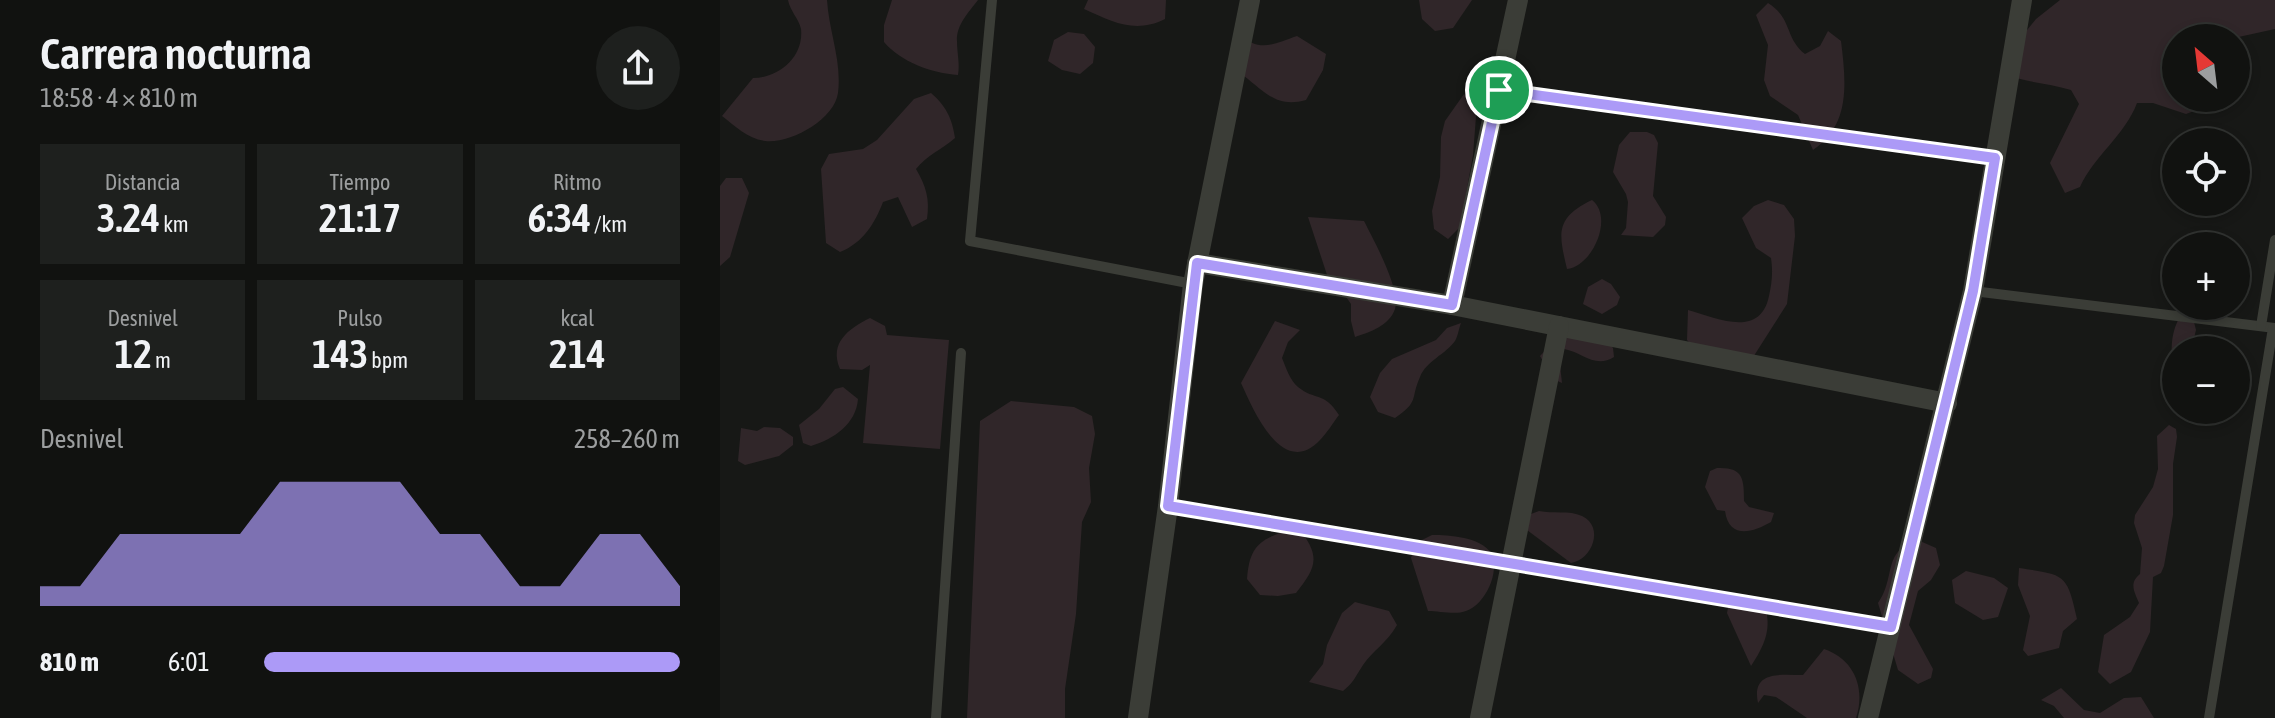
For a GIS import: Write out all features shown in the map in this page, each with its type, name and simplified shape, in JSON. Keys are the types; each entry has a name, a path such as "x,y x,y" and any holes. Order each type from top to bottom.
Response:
{"street":[{"path":"1138,718 1168,506 1193,284 1250,0"},
{"path":"1452,305 1518,0"},
{"path":"1868,718 1973,291 2022,0"},
{"path":"1197,263 1452,305 1947,403"},
{"path":"1480,718 1559,326"}],"lane":[{"path":"992,0 970,241 1193,284"},
{"path":"1499,90 1995,158"},
{"path":"2209,718 2270,328 2275,240"},
{"path":"1973,291 2270,328"},
{"path":"936,718 961,353"},
{"path":"1168,506 1891,627"}],"shaded area":[{"path":"788,0 827,0 838,69 838,93 828,112 809,128 786,139 759,140 722,116 753,78 780,70 794,57 801,39 801,29"},
{"path":"892,0 978,0 959,30 958,75 917,65 884,42 884,25"},
{"path":"1088,0 1166,0 1165,19 1144,26 1124,24 1084,9"},
{"path":"1419,0 1472,0 1453,28 1435,31 1422,19"},
{"path":"2060,0 2275,0 2275,29 2250,34 2250,24 2162,24 2162,106 2137,103 2132,115 2080,187 2065,193 2050,163 2079,104 2071,90 2005,74 2005,57 2036,19"},
{"path":"1768,3 1781,15 1798,48 1805,54 1820,46 1828,31 1841,41 1844,87 1840,115 1825,140 1813,150 1798,115 1770,96 1764,80 1768,45 1756,15"},
{"path":"1068,32 1084,34 1095,47 1093,63 1080,74 1062,70 1048,61 1054,40"},
{"path":"1239,34 1260,45 1297,36 1326,54 1323,70 1306,100 1279,100 1244,76"},
{"path":"931,93 948,113 955,138 916,169 926,193 927,219 912,227 898,197 883,202 867,232 840,252 826,243 821,169 829,154 863,149 877,140 914,99"},
{"path":"1464,94 1477,104 1473,155 1460,227 1448,239 1434,229 1432,211 1440,177 1441,137 1445,121"},
{"path":"1630,132 1647,132 1654,135 1658,143 1653,196 1666,217 1665,225 1653,237 1621,235 1626,228 1628,202 1613,172 1619,145"},
{"path":"726,178 742,178 749,193 730,257 720,266 720,186"},
{"path":"1592,200 1601,218 1598,240 1585,259 1567,269 1562,228 1571,214"},
{"path":"1768,200 1784,205 1794,219 1787,304 1750,362 1700,354 1687,340 1688,310 1736,322 1757,317 1764,309 1771,282 1771,258 1756,248 1742,218 1754,206"},
{"path":"1308,217 1364,221 1394,289 1395,309 1384,324 1355,337 1351,304 1342,291 1329,281"},
{"path":"1602,279 1611,284 1620,297 1617,305 1602,314 1583,304 1588,287"},
{"path":"870,318 885,326 887,335 949,340 940,449 863,443 870,365 862,370 840,369 837,352 848,332"},
{"path":"2179,320 2188,320 2194,322 2196,330 2194,336 2173,336"},
{"path":"1275,321 1300,330 1288,342 1282,358 1288,374 1298,387 1329,402 1339,415 1323,437 1306,450 1293,452 1271,436 1241,383"},
{"path":"1461,323 1455,341 1423,371 1408,408 1395,418 1378,412 1370,397 1380,373 1392,359 1436,340 1447,328"},
{"path":"1603,335 1613,348 1614,357 1595,361 1564,349 1559,356 1562,383 1553,379 1540,356 1556,339"},
{"path":"843,387 858,399 848,423 820,443 811,446 803,443 799,425 819,409 835,389"},
{"path":"1011,401 1074,407 1092,416 1095,434 1089,468 1091,502 1082,522 1076,614 1065,689 1065,718 967,718 980,421"},
{"path":"2169,425 2176,429 2177,437 2173,464 2173,515 2164,566 2161,573 2153,577 2150,632 2131,672 2110,684 2098,672 2104,635 2130,617 2139,603 2134,584 2140,574 2142,548 2134,523 2135,515 2153,487 2158,469 2157,436"},
{"path":"764,427 780,428 793,437 793,445 779,456 745,465 738,461 741,428 757,431"},
{"path":"1717,468 1737,472 1742,480 1744,501 1749,507 1774,513 1771,522 1749,531 1736,530 1731,526 1725,511 1717,510 1705,487 1710,471"},
{"path":"1539,511 1572,513 1589,521 1594,535 1585,556 1571,563 1527,530 1531,514"},
{"path":"1287,531 1303,534 1309,543 1313,558 1311,571 1296,593 1260,595 1247,579 1250,560 1262,542"},
{"path":"1432,535 1472,540 1491,553 1494,560 1492,578 1485,595 1473,608 1457,613 1428,611 1411,558 1416,543"},
{"path":"1920,541 1936,548 1940,565 1931,580 1918,591 1909,625 1933,669 1931,678 1918,684 1898,670 1878,603 1895,557 1900,550"},
{"path":"2019,568 2055,575 2066,584 2077,619 2063,631 2059,648 2028,656 2023,650 2030,616 2018,585"},
{"path":"1966,571 1994,578 2008,588 1998,617 1983,620 1955,603 1952,580"},
{"path":"1730,597 1748,597 1764,604 1767,613 1766,636 1751,666 1727,613"},
{"path":"1355,602 1389,611 1397,625 1343,691 1309,682 1323,664 1327,645 1342,613"},
{"path":"1824,649 1843,660 1855,676 1859,696 1856,718 1807,718 1776,697 1764,695 1758,703 1757,692 1763,680 1777,675 1803,675"},
{"path":"2061,688 2084,710 2100,713 2124,698 2141,697 2154,718 2064,718 2054,706 2041,700"}],"route":[{"path":"1499,90 1995,158 1973,291 1891,627 1168,506 1197,263 1452,305 1499,90"}]}
